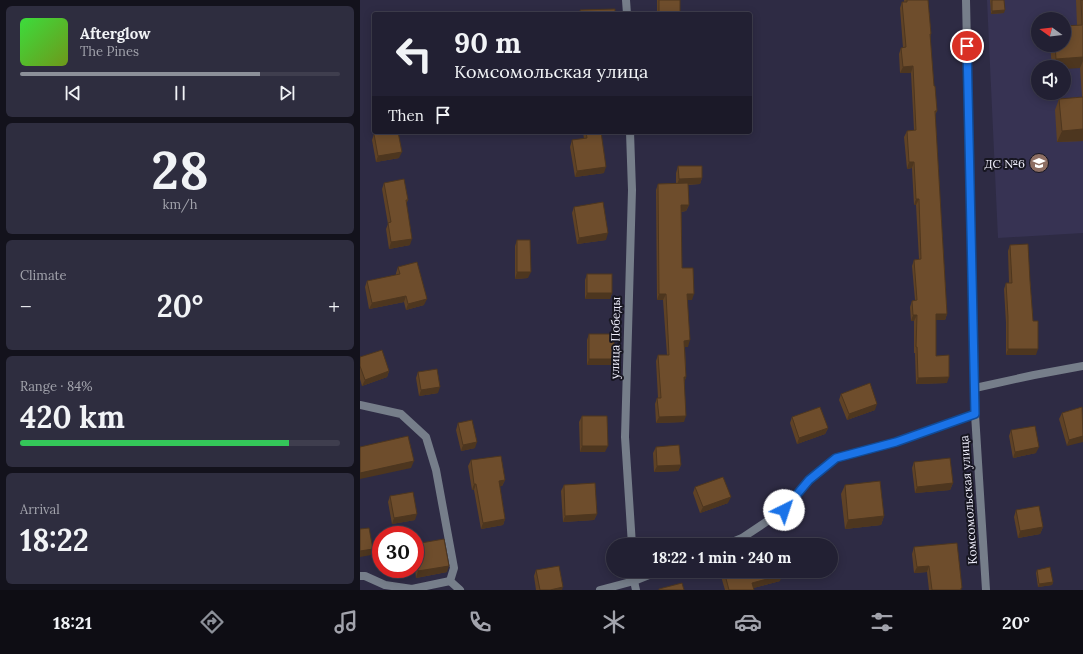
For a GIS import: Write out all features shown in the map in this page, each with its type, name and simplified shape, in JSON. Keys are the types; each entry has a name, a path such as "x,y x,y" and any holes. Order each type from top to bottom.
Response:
{"street":[{"path":"626,0 626,12"},
{"name":"Комсомольская улица","path":"966,0 975,414 986,590"},
{"name":"улица Победы","path":"630,134 632,190 625,437 632,538"},
{"path":"975,388 1083,366"},
{"path":"360,405 401,414 426,437 436,470 454,568 450,581"},
{"path":"742,538 784,510 809,480 836,458 896,442 975,414"},
{"path":"360,576 365,576 384,585 412,589 450,581"},
{"path":"634,578 636,590"},
{"path":"600,590 642,578"},
{"path":"450,581 460,590"}],"shaded area":[{"name":"ДС №6","path":"987,0 1083,0 1083,233 998,238"}],"building":[{"path":"659,0 680,0 680,12 659,12"},
{"path":"907,0 928,0 937,111 935,111 947,314 936,314 936,356 949,355 949,377 918,378 916,347 917,315 913,315 912,301 917,300 914,260 921,259 919,199 916,199 914,162 909,162 907,131 916,130 913,66 903,67 901,48 906,47 902,2 907,2"},
{"path":"992,0 1004,0 1005,10 992,11"},
{"path":"1081,0 1083,0 1083,57 1056,59 1056,52 1071,52 1071,26 1082,25"},
{"path":"615,9 615,12 580,12 580,10"},
{"path":"1083,97 1083,129 1062,131 1059,100 1071,100 1071,98"},
{"path":"374,134 398,134 402,152 378,156"},
{"path":"586,134 601,134 606,167 577,171 572,140 587,138"},
{"path":"678,166 702,166 702,178 679,179"},
{"path":"404,179 412,239 391,242 388,223 391,222 384,183"},
{"path":"688,183 689,205 681,205 682,268 693,268 694,294 687,294 690,340 684,341 686,416 659,417 657,398 661,398 658,355 669,355 666,294 659,294 658,184"},
{"path":"603,202 608,233 579,238 574,207"},
{"path":"517,240 530,240 531,272 517,272"},
{"path":"1028,244 1033,321 1038,321 1038,349 1008,349 1006,283 1012,283 1010,245"},
{"path":"417,262 427,299 408,304 406,296 372,303 367,281 400,274 398,267"},
{"path":"587,274 612,274 612,293 587,293"},
{"path":"589,334 614,334 614,359 589,359"},
{"path":"382,350 389,371 365,380 360,366 360,357"},
{"path":"437,369 440,387 421,390 418,372"},
{"path":"870,383 877,404 849,414 841,394"},
{"path":"820,407 828,428 799,438 792,417"},
{"path":"1082,407 1083,436 1069,440 1062,413"},
{"path":"582,416 607,416 608,446 582,446"},
{"path":"472,420 477,442 463,445 458,423"},
{"path":"1035,426 1039,447 1015,452 1011,430"},
{"path":"408,436 414,461 360,473 360,447"},
{"path":"679,445 681,465 657,466 656,447"},
{"path":"501,456 505,480 499,481 505,519 483,523 476,484 474,484 471,460"},
{"path":"950,458 953,483 917,487 914,462"},
{"path":"723,477 731,497 703,507 695,487"},
{"path":"880,481 884,516 848,520 845,485"},
{"path":"595,483 597,514 565,516 564,485"},
{"path":"413,492 417,514 394,518 390,496"},
{"path":"1039,506 1043,527 1020,531 1016,510"},
{"path":"369,528 372,549 360,551 360,529"},
{"path":"444,539 449,566 424,570 424,542"},
{"path":"957,543 961,590 932,590 929,566 917,567 914,547"},
{"path":"559,566 563,587 550,590 540,590 536,570"},
{"path":"1050,567 1053,582 1039,584 1037,570"},
{"path":"726,578 771,578 752,583 754,590 729,590"},
{"path":"682,583 684,590 659,590 659,589"}],"place":[{"name":"ДС №6","path":"1039,163"}],"route":[{"path":"784,510 809,480 836,458 896,442 975,414 967,46"}]}
